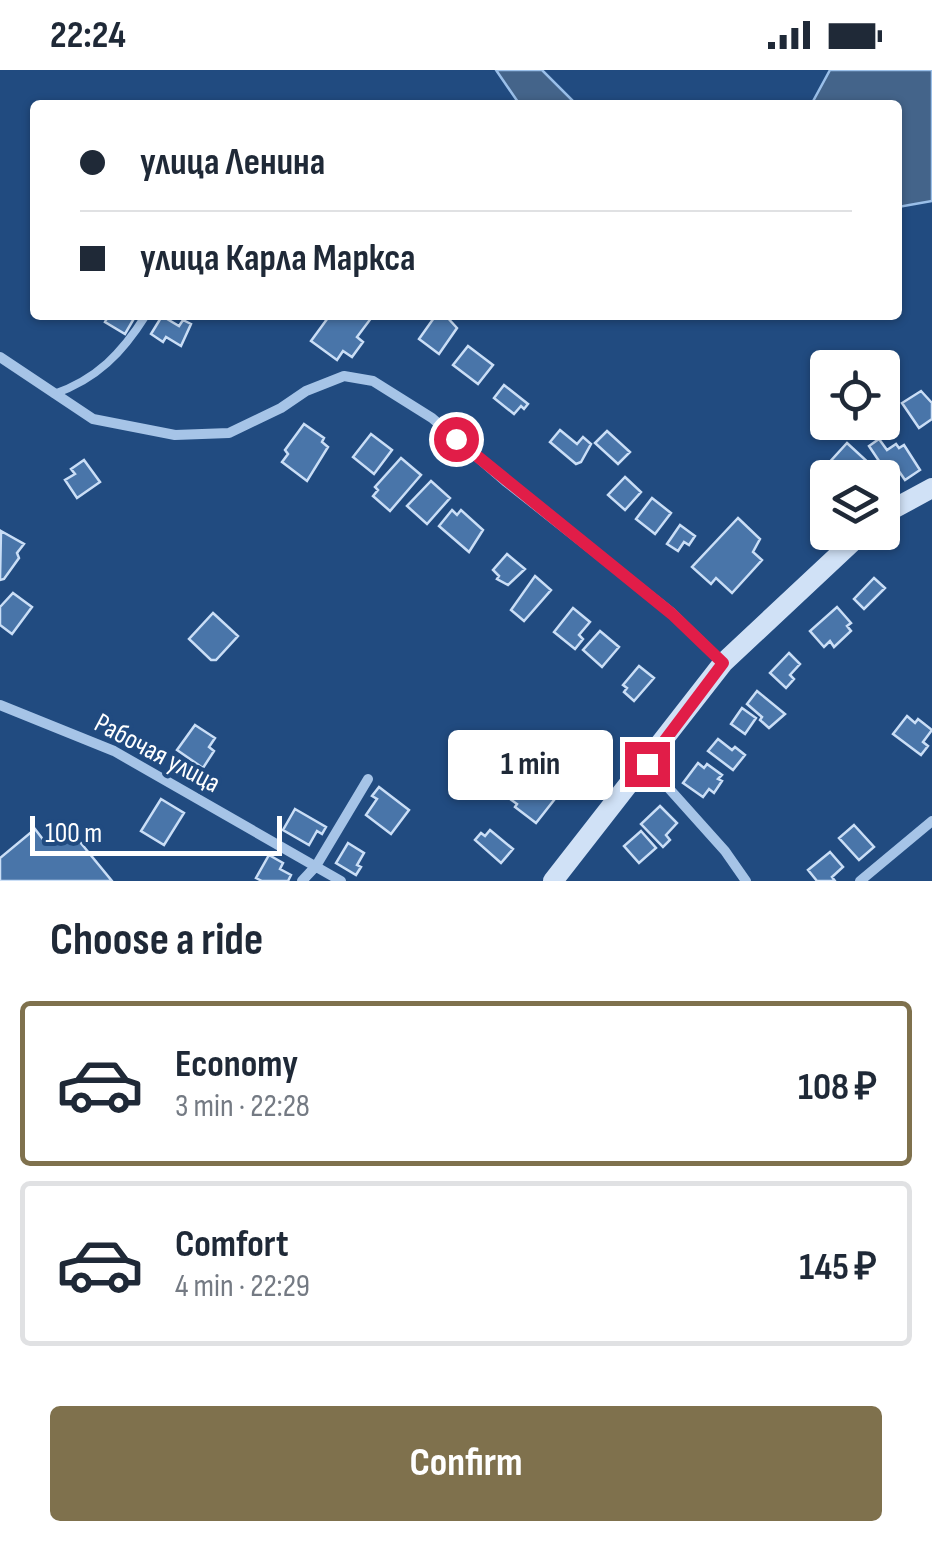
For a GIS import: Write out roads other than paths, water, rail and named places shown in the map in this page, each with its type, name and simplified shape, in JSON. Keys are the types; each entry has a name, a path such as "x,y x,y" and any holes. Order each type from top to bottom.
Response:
{"main road":[{"path":"900,505 932,488"},
{"path":"553,881 723,663 844,550"}],"street":[{"path":"0,357 92,419 176,435 229,434 306,391 344,376 373,381 432,418 672,614 723,663"},
{"name":"Рабочая улица","path":"0,705 114,751 341,881"},
{"path":"647,764 746,881"},
{"path":"302,881 316,866 368,779"},
{"path":"860,881 932,821"}],"lane":[{"path":"54,394 102,370 123,349 143,320"}],"water":[{"path":"496,70 542,70 572,100 517,100"},
{"path":"830,70 932,70 932,201 902,206 902,100 814,100"}]}
